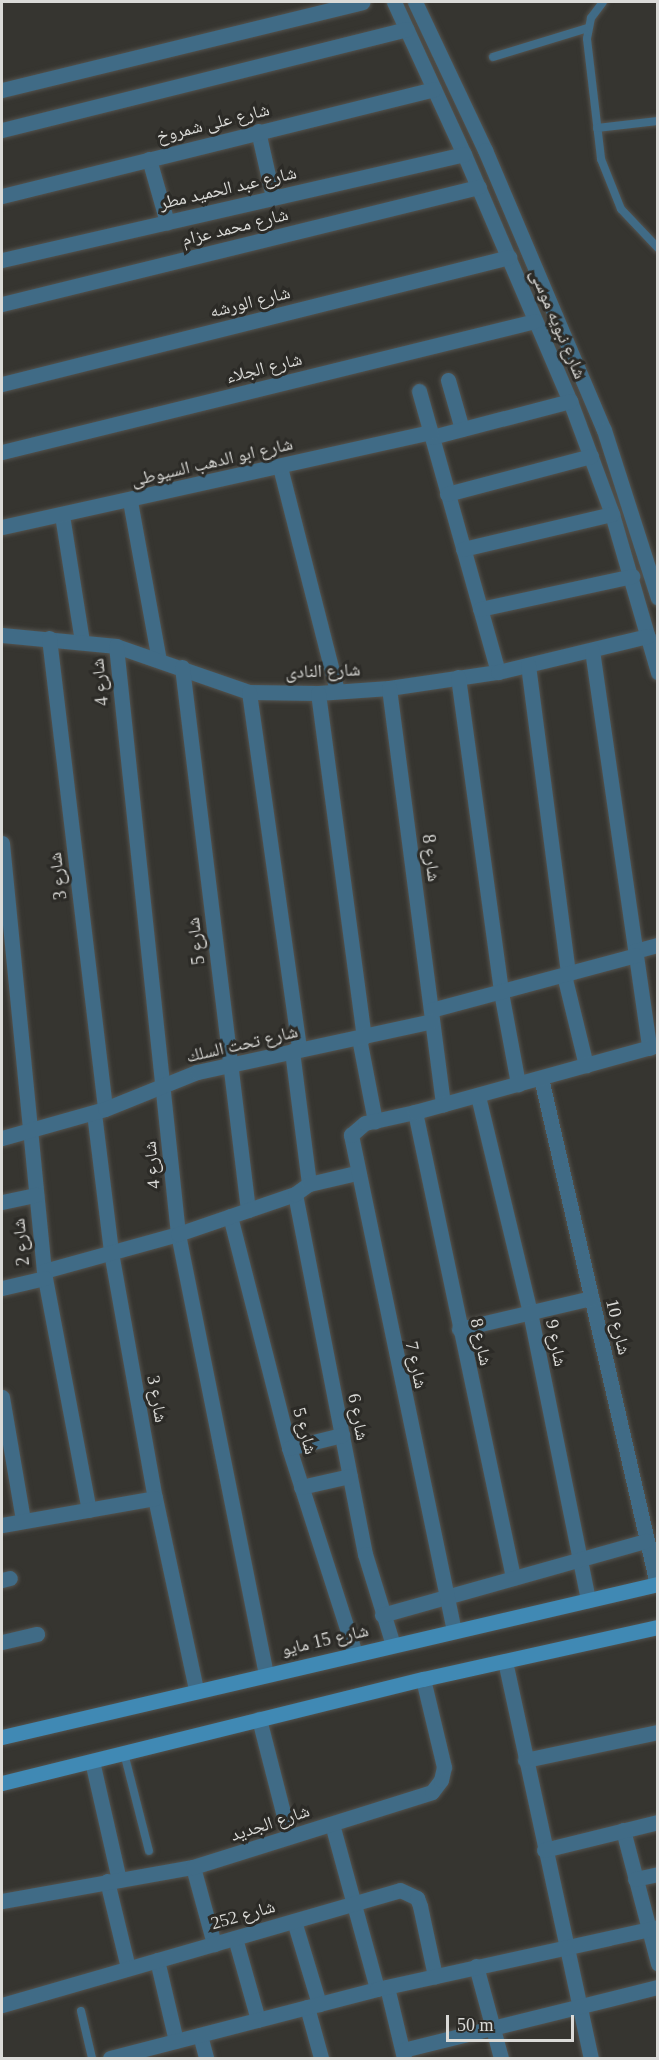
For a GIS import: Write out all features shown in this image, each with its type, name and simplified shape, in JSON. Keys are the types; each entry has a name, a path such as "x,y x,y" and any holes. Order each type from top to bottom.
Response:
{"main road":[{"name":"شارع 15 مايو","path":"2,1737 657,1584"},
{"path":"2,1783 423,1679 657,1627"}],"street":[{"path":"2,90 362,2"},
{"name":"شارع نبويه موسى","path":"394,2 479,187 570,401 612,514 632,576 657,672"},
{"name":"شارع نبويه موسى","path":"415,2 484,150 600,420 657,598"},
{"path":"2,130 406,29"},
{"name":"شارع على شمروخ","path":"2,196 434,89"},
{"path":"258,131 273,197"},
{"name":"شارع عبد الحميد مطر","path":"2,260 464,154"},
{"path":"149,159 167,222"},
{"name":"شارع محمد عزام","path":"2,304 479,187"},
{"name":"شارع الورشه","path":"2,384 509,257"},
{"name":"شارع الجلاء","path":"2,452 535,321"},
{"path":"448,380 462,429"},
{"path":"419,391 498,672"},
{"name":"شارع ابو الدهب السيوطى","path":"2,526 130,501 462,429 570,401"},
{"path":"447,494 591,456"},
{"path":"280,467 337,691"},
{"path":"130,501 159,660"},
{"path":"463,549 612,514"},
{"path":"62,515 82,641"},
{"path":"480,609 632,576"},
{"name":"شارع النادى","path":"2,635 116,646 249,692 318,693 389,688 498,672 648,636"},
{"name":"شارع 3","path":"49,638 99,1111 111,1252 155,1498 196,1690"},
{"name":"شارع 4","path":"116,646 165,1087 178,1234 266,1674"},
{"path":"318,693 361,1038 375,1121 443,1105 653,1046 635,953 592,650"},
{"path":"528,665 566,975 586,1065"},
{"name":"شارع 5","path":"182,668 248,1210"},
{"path":"458,677 501,992 518,1084"},
{"name":"شارع 8","path":"389,688 443,1105"},
{"path":"249,692 296,1051 309,1184"},
{"name":"شارع 2","path":"2,843 44,1275 89,1510"},
{"name":"شارع تحت السلك","path":"2,1138 99,1111 165,1087 196,1072 361,1038 501,992 566,975 657,945"},
{"name":"شارع 10","path":"541,1078 657,1584"},
{"name":"شارع 9","path":"478,1095 530,1312 588,1600"},
{"name":"شارع 8","path":"415,1112 513,1578"},
{"name":"شارع 7","path":"375,1121 355,1128 351,1135 356,1173 454,1631"},
{"path":"2,1288 111,1252 178,1234 295,1194 309,1184 356,1173"},
{"name":"شارع 6","path":"295,1194 350,1476 382,1615 393,1645"},
{"path":"2,1202 36,1196"},
{"name":"شارع 5","path":"230,1216 289,1448 355,1654"},
{"path":"459,1329 591,1298"},
{"path":"2,1397 8,1473 23,1520"},
{"path":"289,1448 342,1435"},
{"path":"301,1487 350,1476"},
{"path":"2,1525 155,1498"},
{"path":"382,1615 646,1541"},
{"path":"2,1642 37,1634"},
{"path":"505,1661 564,1946 591,2058"},
{"name":"شارع الجديد","path":"2,1901 193,1867 419,1798 432,1792 441,1780 444,1767 423,1679"},
{"path":"259,1719 289,1836"},
{"path":"525,1760 657,1732"},
{"path":"92,1761 128,1968"},
{"path":"544,1850 657,1822"},
{"path":"332,1824 353,1904 404,2054 493,2028 657,1988"},
{"path":"623,1830 635,1880 653,1928 657,1963"},
{"path":"193,1867 214,1944"},
{"path":"635,1880 657,1874"},
{"name":"شارع 252","path":"2,2005 400,1890 417,1898 435,1976"},
{"path":"294,1921 313,2005 321,2058"},
{"path":"113,2058 382,1988 653,1928"},
{"path":"235,1938 258,2020"},
{"path":"157,1960 176,2041"},
{"path":"476,1966 501,2058"},
{"path":"200,2035 206,2058"}],"lane":[{"path":"603,2 588,28 601,159 612,193 629,221 657,248"},
{"path":"492,57 588,28"},
{"path":"597,128 657,121"},
{"path":"124,1753 149,1851"},
{"path":"81,2011 92,2058"}]}
